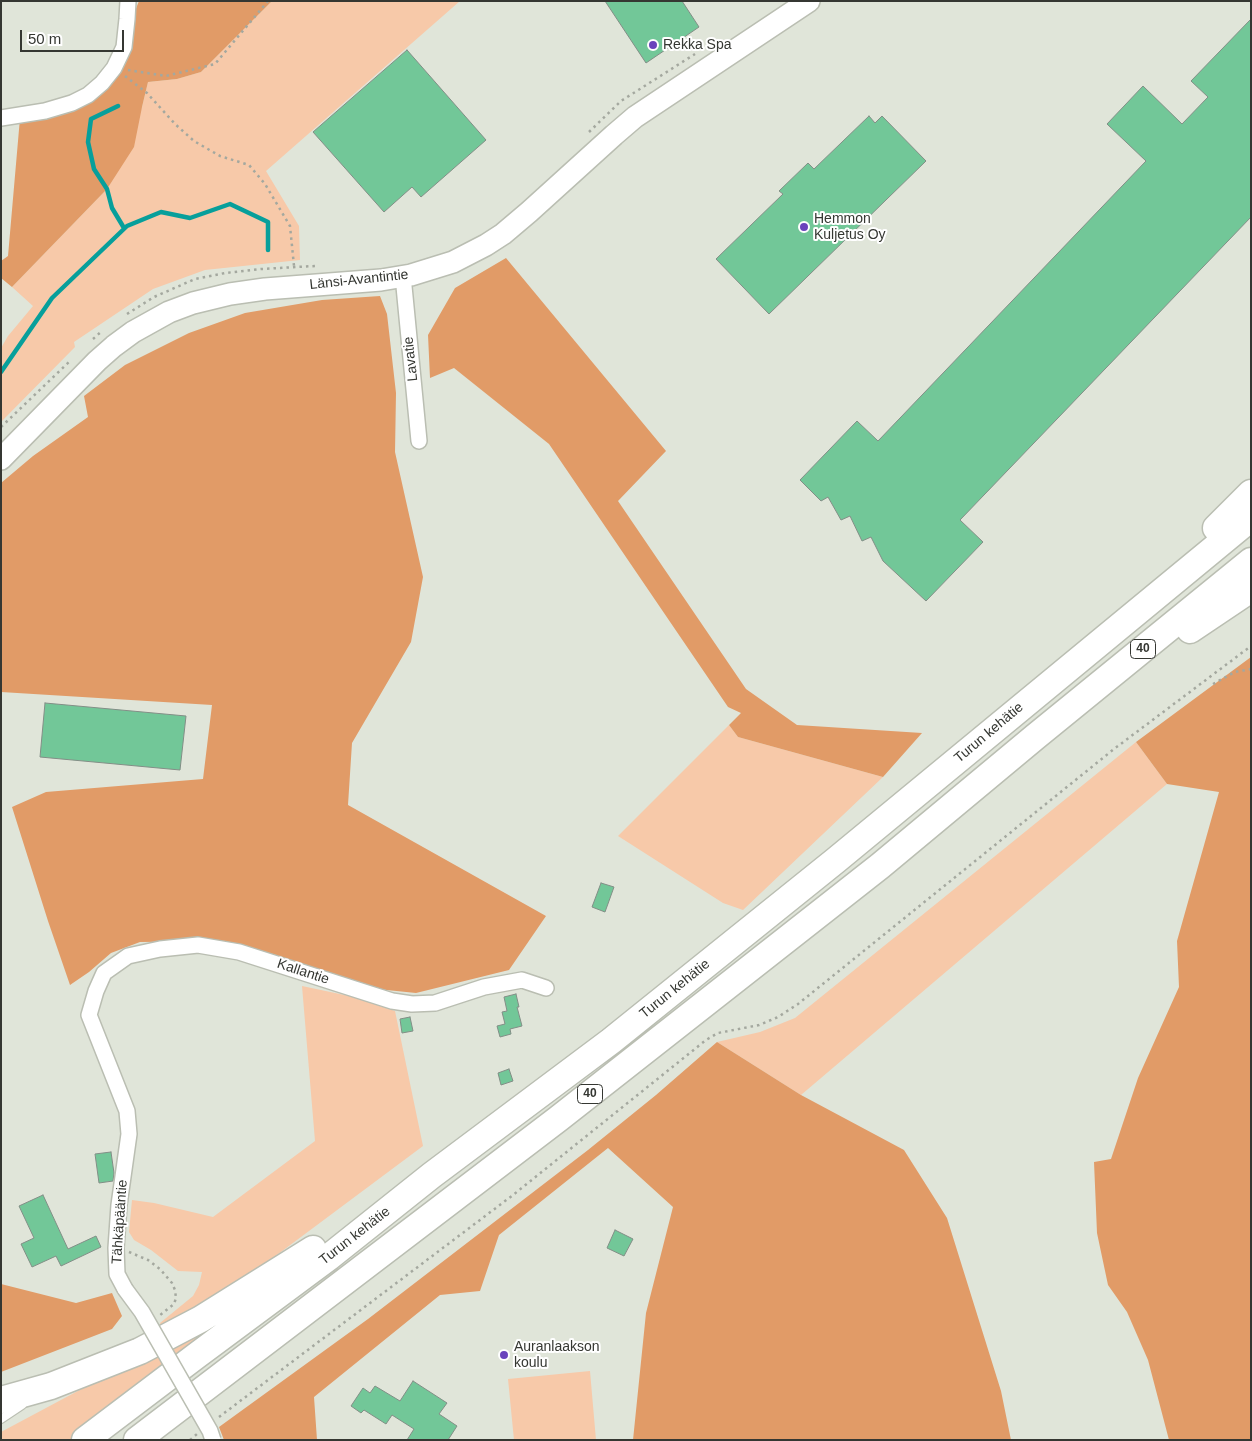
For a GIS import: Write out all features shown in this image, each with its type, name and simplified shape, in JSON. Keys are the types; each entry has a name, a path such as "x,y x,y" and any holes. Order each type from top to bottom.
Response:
{"highway":[{"path":"1129,618 1251,493"},
{"name":"Turun kehätie","path":"85,1440 329,1257 432,1175 618,1035 835,860 1251,518"},
{"name":"40","path":"137,1440 574,1107 880,866 1251,561"},
{"path":"1035,737 1251,590"},
{"path":"1,1400 51,1386 140,1351 201,1319 432,1175"}],"street":[{"path":"1,118 45,111 72,103 88,95 102,83 114,68 124,47 128,1"},
{"name":"Länsi-Avantintie","path":"1,460 97,361 114,346 141,327 169,312 193,303 230,294 281,287 371,281 403,276 453,262 486,245 503,234 635,118 809,1"},
{"name":"Lavatie","path":"403,276 420,441"},
{"name":"Kallantie","path":"89,1015 104,973 128,956 160,949 198,945 239,952 392,1001 412,1004 435,1003 484,987 522,980 546,988"},
{"name":"Tähkäpääntie","path":"89,1015 127,1111 129,1134 119,1205 116,1248 117,1274 147,1321 210,1431 208,1435"}],"lane":[{"path":"1,1419 51,1386"}],"path":[{"path":"114,68 166,76 215,64 268,1"},
{"path":"114,68 147,93 175,124 194,141 220,156 249,166 265,184 290,226 294,266"},
{"path":"584,137 620,101"},
{"path":"121,318 154,296 195,279 225,273 294,266 323,266"},
{"path":"92,340 106,328"},
{"path":"1,427 71,360"},
{"path":"216,1419 513,1195 706,1040 718,1033 759,1025 778,1017 798,1004 1114,749 1251,646"},
{"path":"1213,684 1236,672 1251,669"},
{"path":"116,1248 148,1260 160,1269 172,1283 176,1298 174,1304 156,1318"},
{"path":"190,1440 208,1435"}],"shaded area":[{"path":"139,1 272,1 201,72 177,79 148,82 134,147 107,189 12,287 1,278 1,261 8,256 20,118 43,117 74,111 92,101 133,32 135,11"},
{"path":"272,1 460,1 266,171 299,226 300,260 205,270 153,289 74,342 75,347 1,422 1,348 8,336 33,306 12,287 107,189 142,107 148,82 177,79 201,72"},
{"path":"506,258 666,451 618,501 746,689 797,725 922,733 883,777 738,737 729,725 741,713 728,707 549,444 454,368 430,378 428,335 455,288"},
{"path":"380,296 387,314 396,393 395,452 423,577 411,642 352,743 348,805 546,916 509,970 416,993 377,989 224,941 140,942 111,953 70,985 12,807 46,792 203,779 212,705 1,692 1,483 33,456 88,417 84,396 125,365 189,333 245,313 322,300"},
{"path":"1251,657 1251,1440 1169,1440 1148,1360 1127,1312 1108,1285 1097,1233 1094,1162 1111,1159 1138,1078 1179,987 1177,941 1219,792 1167,784 1136,742"},
{"path":"729,725 738,737 883,777 743,910 723,903 618,836"},
{"path":"1136,742 1167,784 801,1095 717,1042 760,1032 795,1018"},
{"path":"302,986 354,997 395,1011 423,1146 254,1272 163,1332 160,1323 193,1296 199,1285 202,1272 178,1271 151,1250 134,1240 129,1232 132,1200 154,1203 213,1217 315,1141"},
{"path":"717,1042 801,1095 904,1150 947,1218 1001,1391 1011,1440 633,1440 646,1313 673,1207 608,1148 499,1235 480,1291 440,1295 314,1397 317,1440 224,1440 219,1427 368,1319 588,1150"},
{"path":"1,1284 76,1303 112,1293 122,1316 112,1329 1,1372"},
{"path":"269,1285 145,1384 70,1440 1,1440 1,1432"},
{"path":"590,1371 596,1440 514,1440 508,1379"}],"building":[{"name":"Rekka Spa","path":"605,1 682,1 699,27 646,63"},
{"path":"1251,19 1251,217 960,520 983,542 926,601 883,561 871,537 862,541 850,516 841,520 828,497 821,501 800,480 857,421 878,441 1146,161 1107,124 1143,86 1182,124 1208,97 1191,81"},
{"path":"407,50 486,140 421,197 412,187 384,212 313,132"},
{"name":"Hemmon Kuljetus Oy","path":"869,116 875,123 882,116 926,161 769,314 716,259 783,194 779,191 808,163 814,169"},
{"path":"45,703 186,716 180,770 40,757"},
{"path":"601,883 614,887 605,912 592,907"},
{"path":"516,994 522,1026 510,1029 511,1034 500,1037 497,1026 505,1024 502,1012 507,1011 504,997"},
{"path":"410,1017 413,1031 402,1033 400,1019"},
{"path":"509,1069 513,1081 501,1085 498,1073"},
{"path":"111,1152 114,1173 113,1181 99,1183 95,1154"},
{"path":"43,1195 68,1249 96,1236 101,1247 61,1266 56,1256 32,1267 21,1244 34,1238 19,1206"},
{"path":"615,1230 633,1239 624,1256 607,1248"},
{"path":"413,1381 447,1403 439,1414 457,1426 448,1440 407,1440 414,1429 392,1415 386,1424 364,1410 361,1413 351,1406 363,1388 370,1393 375,1386 400,1401"}],"waterway":[{"path":"118,106 91,119 88,142 94,169 107,189 112,208 124,228"},
{"path":"1,372 52,298 127,226 161,212 190,218 230,204 268,222 268,250"}],"place":[{"name":"Rekka Spa","path":"653,45"},
{"name":"Hemmon Kuljetus Oy","path":"804,227"},
{"name":"Auranlaakson koulu","path":"504,1355"}]}
